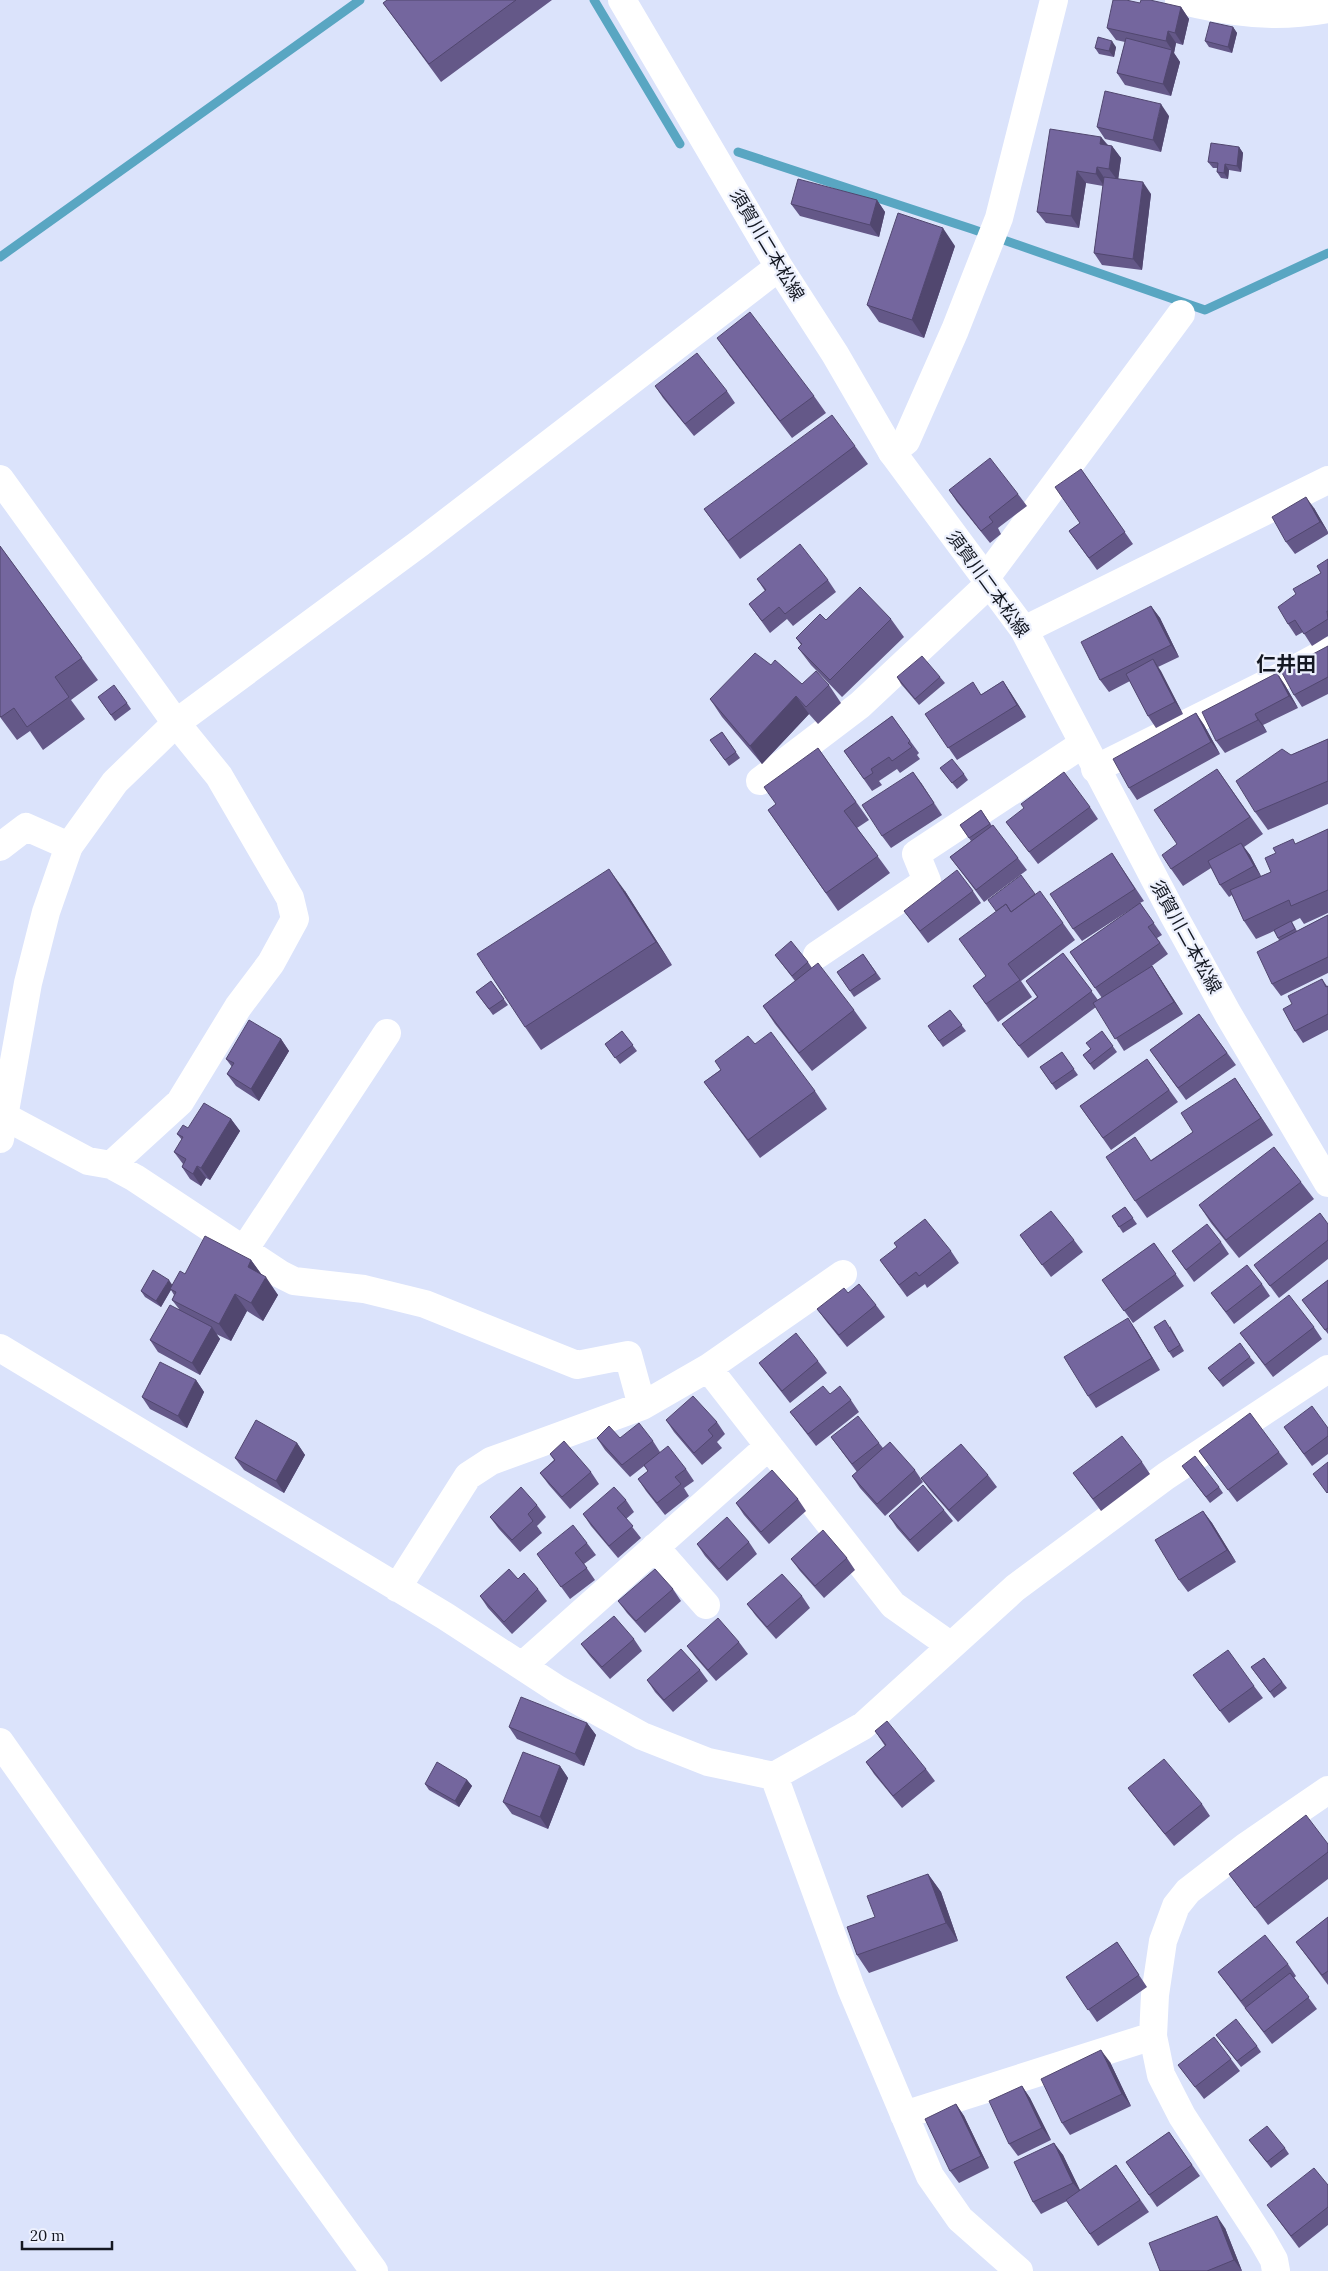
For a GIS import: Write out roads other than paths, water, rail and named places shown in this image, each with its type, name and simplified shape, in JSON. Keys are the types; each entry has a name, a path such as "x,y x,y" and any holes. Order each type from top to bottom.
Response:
{"street":[{"name":"須賀川二本松線","path":"622,0 779,267 834,354 892,452 1024,630 1095,769 1228,1014 1328,1184"},
{"path":"892,452 906,442 955,330 999,218 1054,0"},
{"path":"1179,0 1232,12 1267,7 1300,13 1328,9"},
{"path":"642,1406 628,1355 577,1365 425,1304 364,1289 294,1281 280,1274 134,1178 111,1165 88,1161 1,1123 28,983 46,912 69,846 116,782 176,723 420,543 779,267"},
{"path":"760,782 860,705 987,582 1180,314"},
{"path":"0,479 176,723 218,776 290,898 295,920 271,963 238,1007 180,1102 111,1165"},
{"path":"1024,630 1328,480"},
{"path":"1095,769 1284,675 1328,651"},
{"path":"817,955 927,881 916,854 1083,744"},
{"path":"0,847 26,827 69,846"},
{"path":"244,1250 387,1033"},
{"path":"397,1588 468,1476 491,1460 642,1406 708,1368 843,1274"},
{"path":"0,1348 445,1616 557,1689 642,1736 708,1762 774,1776 863,1726 1015,1588 1166,1476 1328,1369"},
{"path":"708,1368 893,1605 951,1646"},
{"path":"522,1666 769,1446"},
{"path":"655,1547 706,1605"},
{"path":"0,1742 278,2139 374,2271"},
{"path":"774,1776 850,1988 930,2176 960,2218 1019,2271"},
{"path":"1276,2271 1274,2260 1262,2239 1182,2116 1161,2075 1153,2036 1155,1995 1163,1941 1176,1906 1188,1891 1245,1847 1328,1790"},
{"path":"904,2115 1153,2036"}],"waterway":[{"path":"0,257 360,0"},
{"path":"594,0 680,144"},
{"path":"738,152 972,229 1205,310 1328,253"}],"district":[{"name":"仁井田","path":"1286,664"}]}
